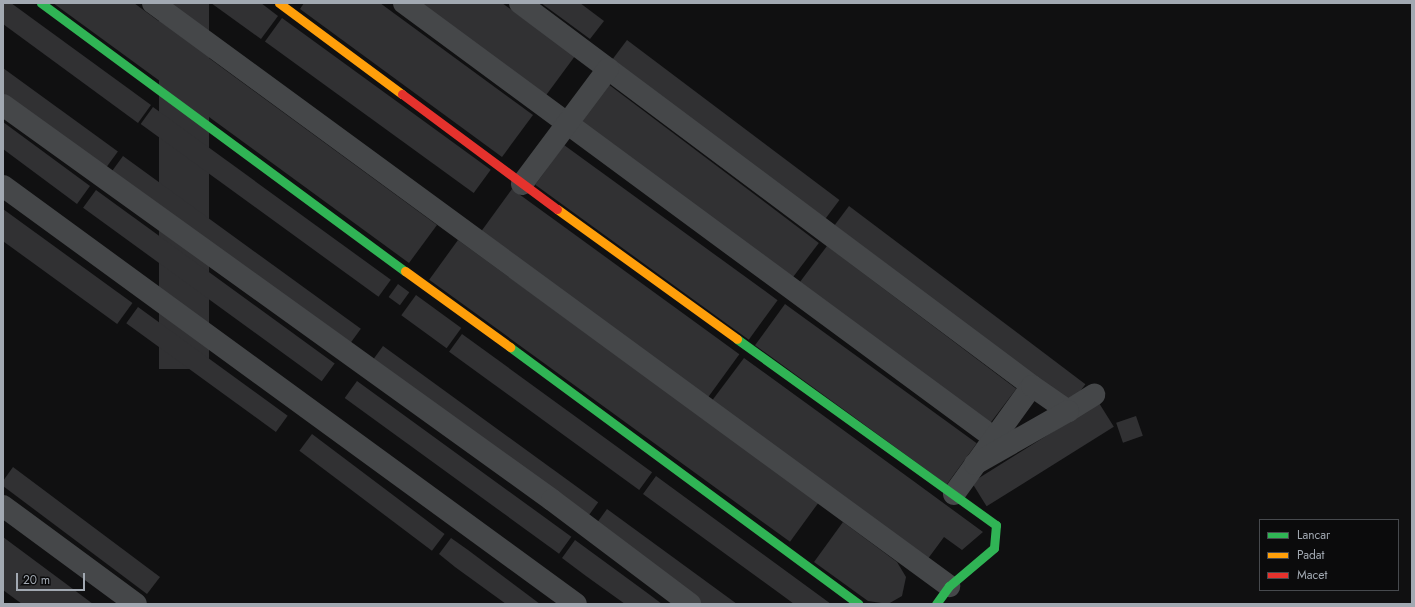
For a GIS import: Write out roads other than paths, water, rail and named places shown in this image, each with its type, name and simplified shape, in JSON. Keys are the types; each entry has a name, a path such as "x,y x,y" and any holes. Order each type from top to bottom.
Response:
{"street":[{"path":"41,3 859,604"},
{"path":"153,3 949,586"},
{"path":"279,3 522,184 996,525 994,548 949,586 936,604"},
{"path":"404,3 994,438"},
{"path":"520,3 1032,386 1068,410"},
{"path":"522,184 608,69"},
{"path":"3,105 552,500 690,604"},
{"path":"3,186 576,604"},
{"path":"954,494 1032,386"},
{"path":"975,464 1094,395"},
{"path":"3,506 136,604"}]}
